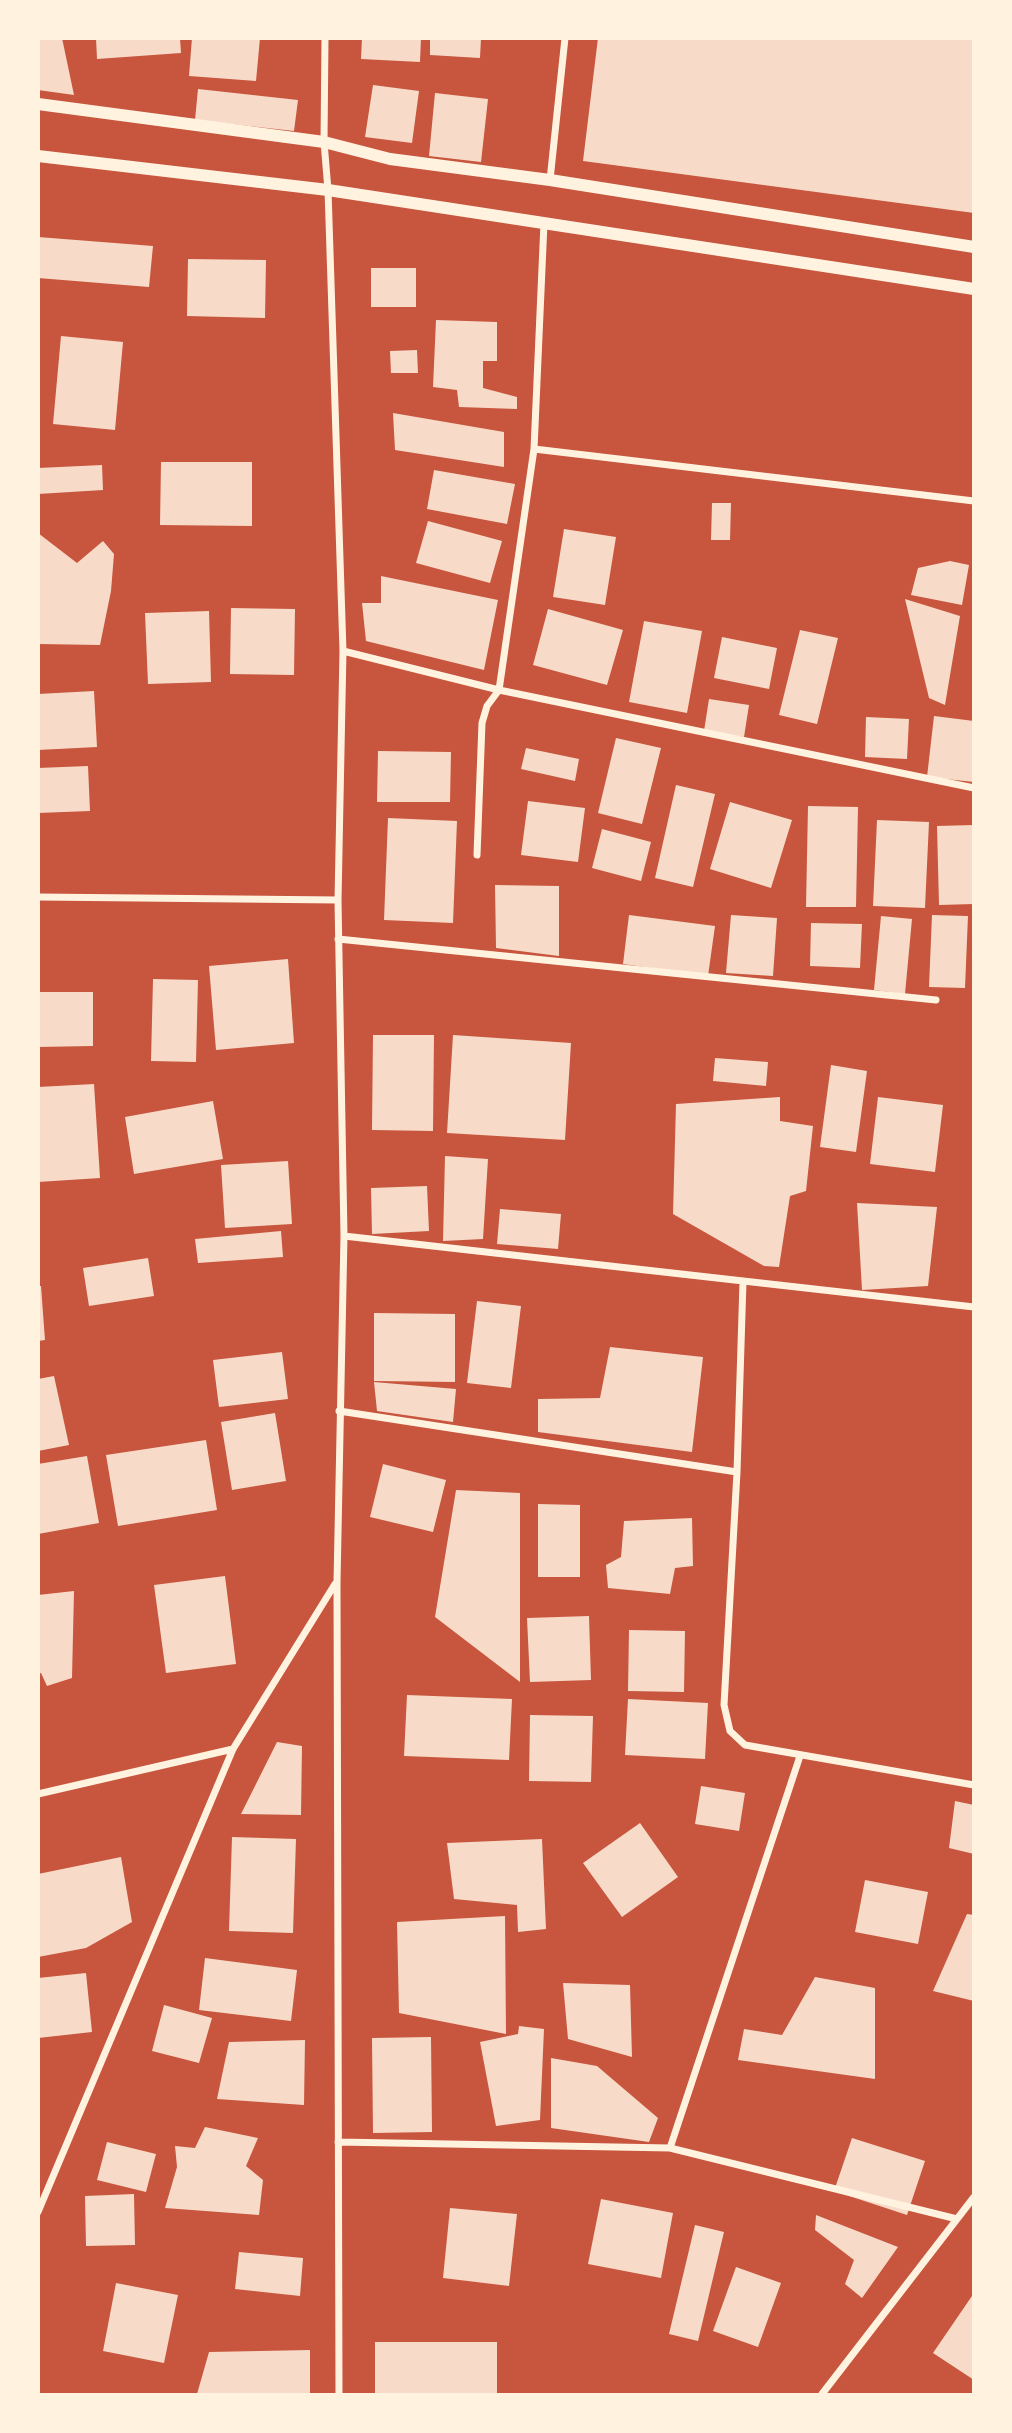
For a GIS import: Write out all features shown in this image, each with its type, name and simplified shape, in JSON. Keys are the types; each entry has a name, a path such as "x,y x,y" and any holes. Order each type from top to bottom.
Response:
{"street":[{"path":"325,38 324,142 328,190 343,651 338,901 344,1236 337,1582 339,2395"},
{"path":"550,180 565,38"},
{"path":"38,104 324,142 390,159 550,180 974,247"},
{"path":"38,156 328,190 974,289"},
{"path":"477,855 482,723 486,706 499,690 534,449 544,222"},
{"path":"534,449 974,501"},
{"path":"343,651 499,690 974,789"},
{"path":"38,897 338,901"},
{"path":"338,939 936,999"},
{"path":"344,1236 974,1307"},
{"path":"743,1282 737,1472 724,1704 730,1731 745,1745 974,1785"},
{"path":"339,1411 737,1472"},
{"path":"38,2212 233,1749 337,1582"},
{"path":"38,1794 233,1749"},
{"path":"670,2148 800,1756"},
{"path":"338,2142 670,2148 957,2219"},
{"path":"822,2395 974,2197"}],"building":[{"path":"38,38 62,38 74,95 38,90"},
{"path":"96,38 180,38 181,53 97,59"},
{"path":"192,38 260,38 256,81 189,76"},
{"path":"362,38 421,38 420,62 361,59"},
{"path":"430,38 481,38 480,58 430,55"},
{"path":"598,38 974,38 974,213 583,161"},
{"path":"373,85 419,91 412,143 365,137"},
{"path":"198,89 298,100 294,131 195,120"},
{"path":"435,93 488,99 481,162 429,156"},
{"path":"38,237 153,246 149,287 38,278"},
{"path":"188,259 266,260 265,318 187,316"},
{"path":"371,268 416,268 416,307 371,307"},
{"path":"436,320 497,322 497,361 483,361 483,388 517,397 517,409 459,407 457,390 433,387"},
{"path":"61,336 123,342 115,430 53,424"},
{"path":"417,350 418,373 391,373 390,351"},
{"path":"393,413 504,432 504,467 395,450"},
{"path":"161,462 252,462 252,526 160,525"},
{"path":"102,465 103,490 38,494 38,468"},
{"path":"434,470 515,484 507,524 427,509"},
{"path":"712,503 731,503 730,540 711,540"},
{"path":"428,521 502,541 490,583 416,563"},
{"path":"564,529 616,537 605,605 553,597"},
{"path":"38,533 77,563 103,541 114,554 111,591 100,645 38,644"},
{"path":"950,561 969,565 962,605 911,595 918,568"},
{"path":"381,576 498,600 484,670 366,641 362,603 381,603"},
{"path":"905,599 960,616 945,705 929,698"},
{"path":"231,608 295,609 294,675 230,674"},
{"path":"548,609 623,630 607,685 533,665"},
{"path":"209,611 211,682 148,684 145,613"},
{"path":"644,621 702,631 687,713 629,702"},
{"path":"800,630 838,638 817,724 779,715"},
{"path":"722,637 777,648 769,689 714,678"},
{"path":"94,691 97,747 38,750 38,694"},
{"path":"709,699 749,705 744,737 704,731"},
{"path":"934,716 974,721 974,782 927,777"},
{"path":"866,717 909,719 907,759 865,757"},
{"path":"616,738 661,748 642,824 598,813"},
{"path":"526,748 579,759 575,781 521,769"},
{"path":"378,751 451,752 450,802 377,802"},
{"path":"88,766 90,811 38,813 38,768"},
{"path":"676,785 715,794 693,887 655,878"},
{"path":"528,801 585,808 578,862 521,855"},
{"path":"730,802 792,820 771,888 710,869"},
{"path":"808,806 858,807 856,907 806,907"},
{"path":"388,818 457,821 453,923 384,920"},
{"path":"877,820 929,822 925,908 873,906"},
{"path":"974,825 974,904 939,905 937,826"},
{"path":"602,829 651,842 641,881 592,868"},
{"path":"495,885 559,886 559,956 496,948"},
{"path":"629,915 715,926 708,976 623,964"},
{"path":"731,915 777,918 773,976 726,973"},
{"path":"932,915 968,916 965,988 929,987"},
{"path":"881,916 912,919 905,994 874,990"},
{"path":"811,923 862,924 860,968 810,966"},
{"path":"288,959 294,1043 216,1050 209,966"},
{"path":"153,979 198,980 196,1062 151,1061"},
{"path":"38,992 93,992 93,1046 38,1047"},
{"path":"373,1035 434,1035 433,1131 372,1130"},
{"path":"453,1035 571,1043 565,1140 447,1133"},
{"path":"715,1058 768,1062 766,1086 713,1081"},
{"path":"831,1065 867,1071 856,1152 820,1147"},
{"path":"94,1084 100,1178 38,1182 38,1087"},
{"path":"780,1097 780,1121 813,1126 806,1191 790,1196 779,1267 764,1266 673,1214 676,1104"},
{"path":"878,1097 943,1105 935,1172 870,1164"},
{"path":"213,1101 223,1159 134,1174 125,1117"},
{"path":"445,1156 488,1159 483,1239 443,1241"},
{"path":"288,1161 292,1224 225,1228 221,1165"},
{"path":"427,1186 429,1231 372,1234 371,1188"},
{"path":"857,1203 937,1207 928,1286 862,1290"},
{"path":"500,1209 561,1214 558,1249 497,1244"},
{"path":"281,1231 283,1257 198,1263 195,1239"},
{"path":"148,1258 154,1296 89,1306 83,1268"},
{"path":"38,1286 41,1286 45,1340 38,1341"},
{"path":"477,1301 521,1306 511,1388 467,1383"},
{"path":"374,1313 455,1314 455,1382 374,1381"},
{"path":"610,1347 703,1357 692,1452 538,1432 538,1399 600,1398"},
{"path":"282,1352 288,1399 219,1407 213,1360"},
{"path":"54,1376 69,1445 38,1451 38,1379"},
{"path":"374,1382 456,1389 453,1422 377,1411"},
{"path":"275,1413 286,1481 232,1490 221,1422"},
{"path":"206,1440 217,1510 118,1526 106,1455"},
{"path":"87,1456 99,1523 38,1534 38,1464"},
{"path":"383,1464 446,1480 433,1532 370,1517"},
{"path":"456,1490 520,1493 520,1682 435,1617"},
{"path":"538,1504 580,1505 580,1577 538,1577"},
{"path":"692,1518 693,1566 675,1568 670,1594 608,1588 606,1565 621,1557 624,1521"},
{"path":"225,1576 236,1664 166,1673 154,1585"},
{"path":"74,1591 72,1678 47,1686 41,1673 38,1674 38,1595"},
{"path":"589,1616 591,1680 530,1682 527,1618"},
{"path":"629,1630 685,1631 684,1692 628,1691"},
{"path":"407,1695 512,1699 509,1760 404,1756"},
{"path":"628,1699 708,1703 705,1759 625,1755"},
{"path":"530,1715 593,1716 591,1782 529,1781"},
{"path":"277,1742 302,1746 301,1815 241,1814"},
{"path":"701,1786 745,1793 739,1831 695,1824"},
{"path":"955,1801 974,1805 974,1854 949,1848"},
{"path":"640,1823 678,1877 622,1917 583,1863"},
{"path":"232,1837 296,1839 293,1933 229,1931"},
{"path":"542,1839 546,1929 518,1932 517,1905 454,1899 447,1843"},
{"path":"121,1857 132,1922 86,1948 38,1957 38,1874"},
{"path":"865,1880 928,1892 918,1944 855,1932"},
{"path":"967,1914 974,1915 974,2001 933,1991"},
{"path":"505,1916 506,2034 399,2013 397,1922"},
{"path":"205,1958 297,1970 291,2021 199,2010"},
{"path":"86,1973 92,2032 38,2038 38,1978"},
{"path":"815,1977 875,1988 875,2079 738,2060 744,2029 782,2035"},
{"path":"563,1983 630,1985 632,2057 568,2039"},
{"path":"164,2005 212,2018 199,2063 152,2051"},
{"path":"519,2026 544,2029 540,2120 496,2126 480,2042 518,2034"},
{"path":"431,2037 432,2132 373,2133 372,2038"},
{"path":"305,2040 304,2105 217,2099 229,2042"},
{"path":"551,2058 597,2066 658,2118 649,2142 551,2128"},
{"path":"205,2127 258,2138 246,2166 263,2180 259,2215 165,2208 177,2167 175,2146 195,2148"},
{"path":"852,2138 925,2161 907,2215 834,2191"},
{"path":"107,2142 156,2154 146,2192 97,2180"},
{"path":"134,2194 135,2245 86,2246 85,2196"},
{"path":"601,2199 673,2213 661,2278 588,2264"},
{"path":"450,2208 517,2214 509,2286 443,2278"},
{"path":"816,2215 898,2247 862,2298 845,2284 854,2260 815,2230"},
{"path":"695,2225 724,2232 698,2341 669,2334"},
{"path":"239,2252 303,2258 300,2296 235,2289"},
{"path":"736,2267 781,2283 758,2347 713,2331"},
{"path":"116,2283 178,2295 164,2363 103,2351"},
{"path":"974,2293 974,2380 933,2353"},
{"path":"375,2342 497,2342 497,2394 375,2394"},
{"path":"310,2350 310,2394 197,2394 209,2352"}]}
